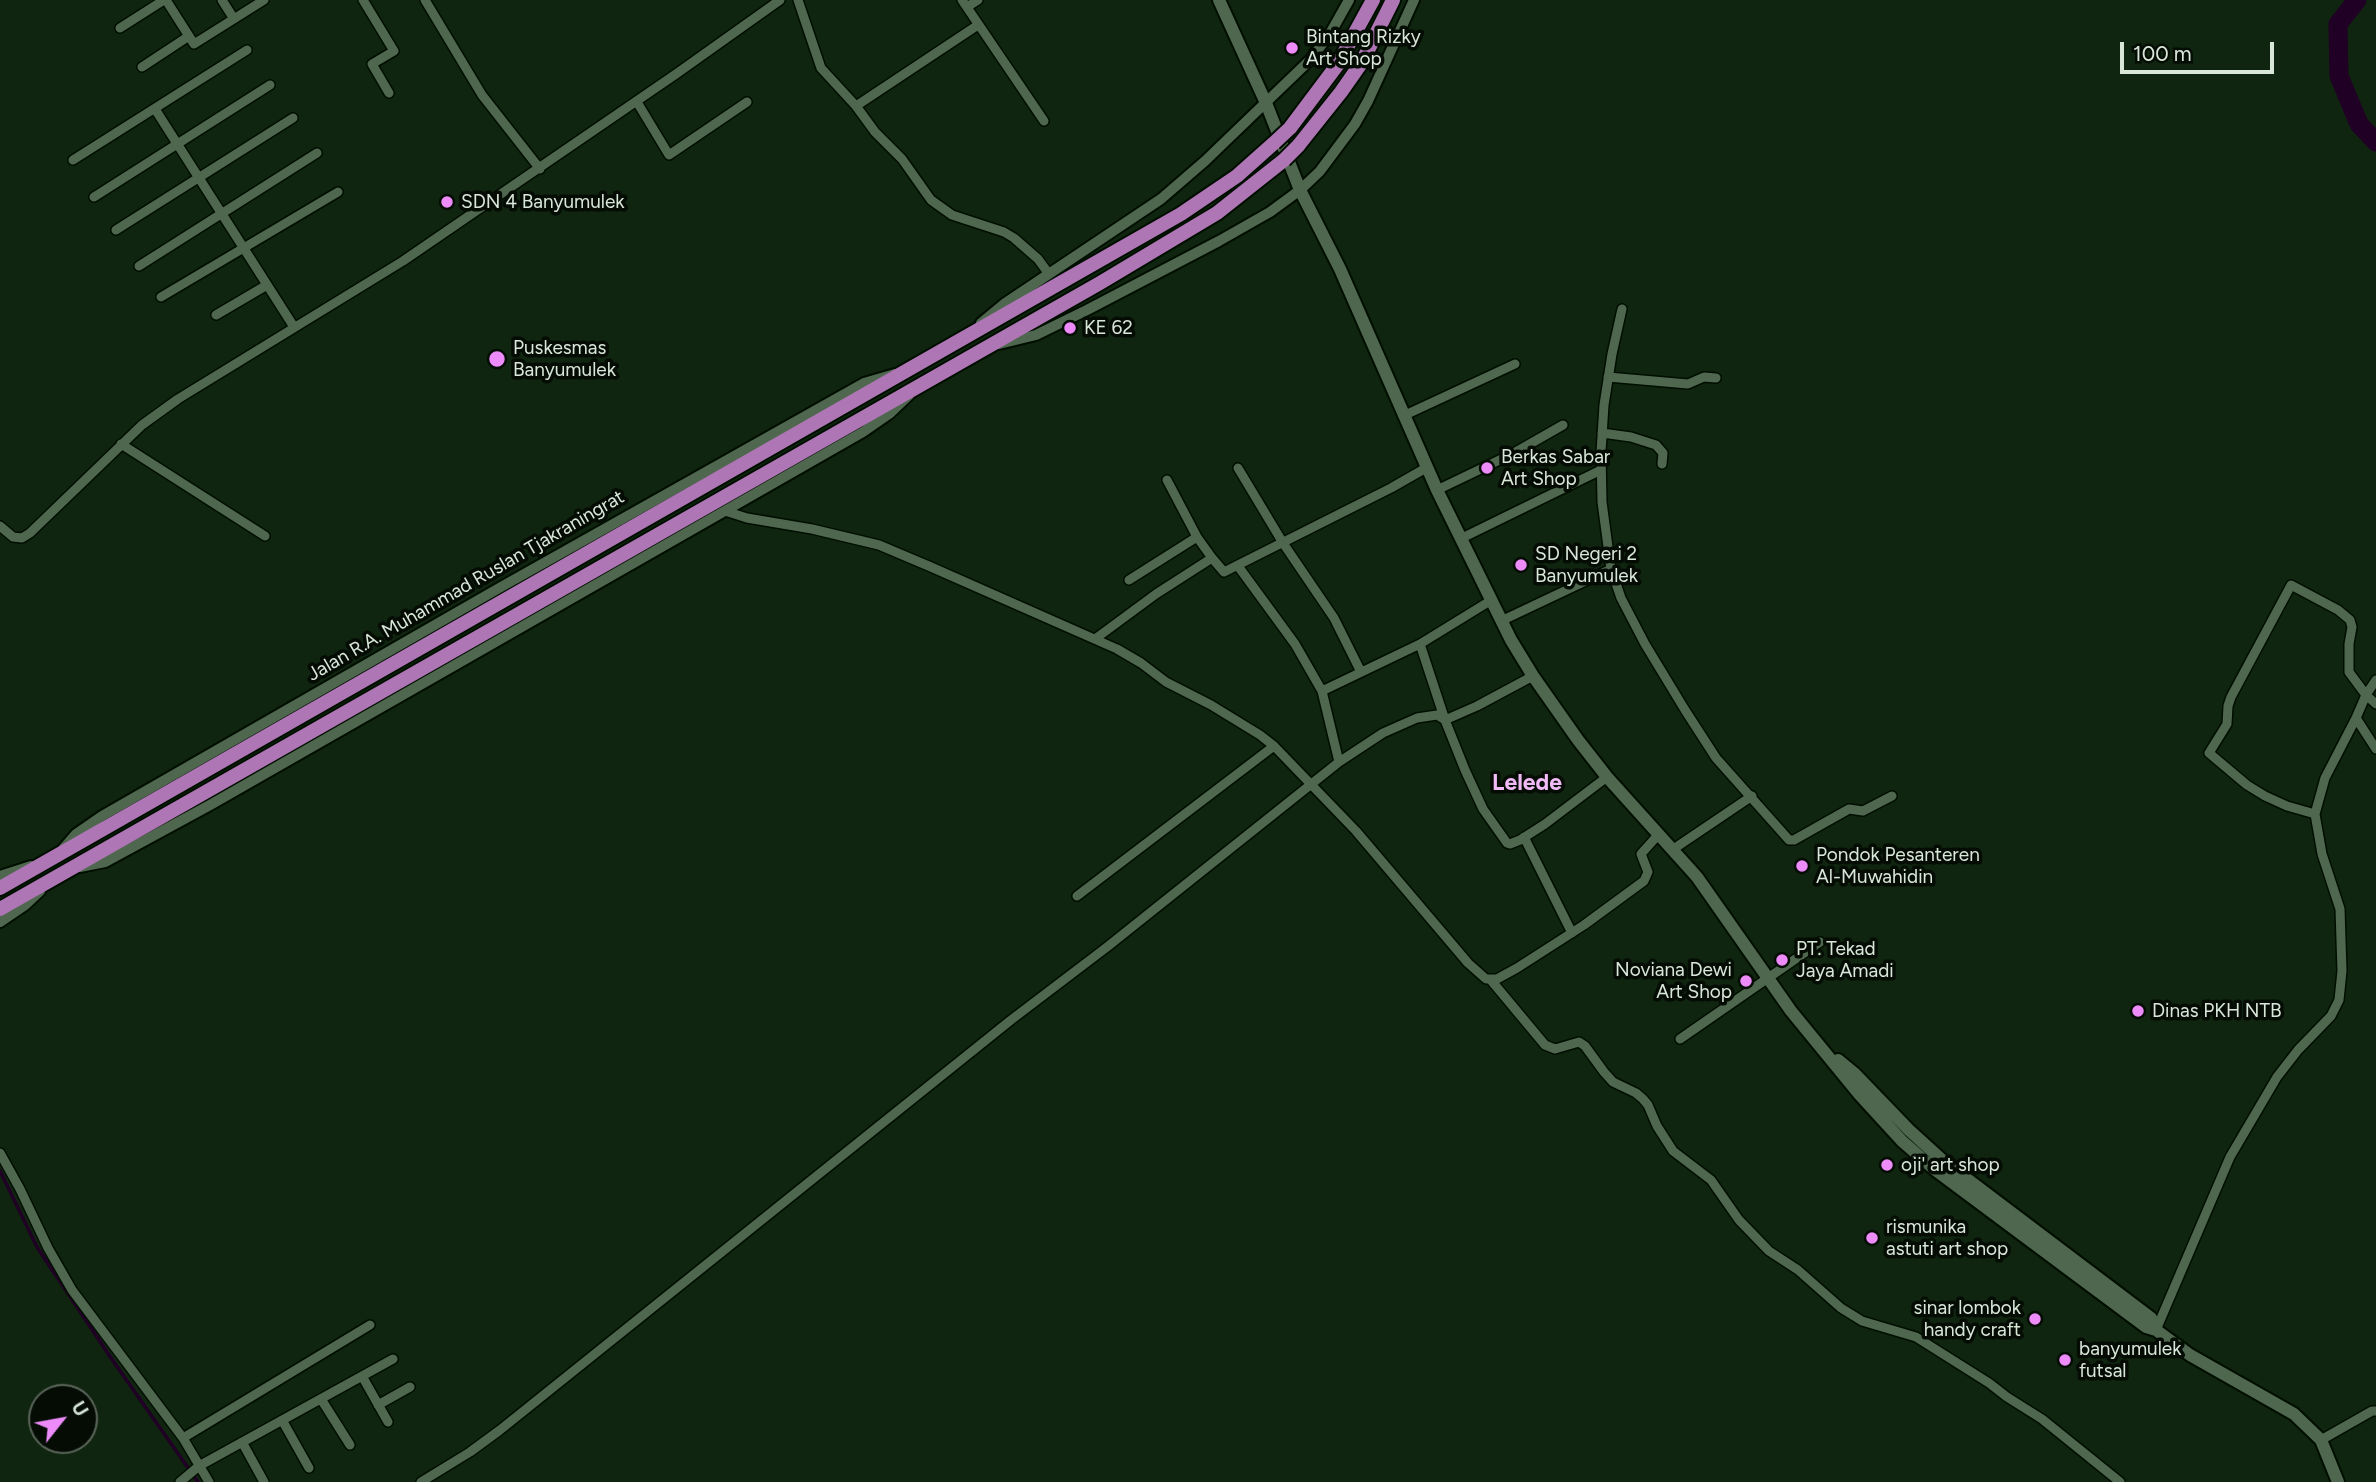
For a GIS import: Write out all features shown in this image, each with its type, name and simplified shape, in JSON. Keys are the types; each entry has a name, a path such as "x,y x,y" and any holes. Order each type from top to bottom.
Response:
{"highway":[{"name":"Jalan R.A. Muhammad Ruslan Tjakraningrat","path":"0,888 1192,206 1250,166 1290,128 1338,64 1373,0"},
{"path":"0,909 914,390 1217,214 1298,146 1362,62 1393,0"}],"main road":[{"path":"1219,0 1266,103 1300,190 1340,269 1426,468 1490,601 1533,676 1607,777 1709,893 1768,980 1821,1050 1855,1074 1905,1136 1961,1174 2151,1318 2156,1330 2200,1361 2294,1414 2321,1440 2338,1482"}],"street":[{"path":"120,28 165,0 194,44 264,0"},
{"path":"222,0 234,19"},
{"path":"363,0 394,51 372,64 389,93"},
{"path":"425,0 482,95 540,169"},
{"path":"0,526 13,537 19,538 30,533 121,444 178,399 403,261 637,102 780,0"},
{"path":"798,0 811,32 818,64 856,106 875,132 902,159 931,200 952,215 1004,232 1038,259 1049,274"},
{"path":"978,0 964,4 1044,121"},
{"name":"Jalan R.A. Muhammad Ruslan Tjakraningrat","path":"973,331 1004,304 1161,199 1266,103 1322,46 1349,0"},
{"path":"990,346 1036,335 1087,310 1229,236 1270,212 1300,190 1320,171 1355,124 1414,0"},
{"path":"856,106 978,24"},
{"path":"142,67 189,36"},
{"path":"74,160 247,50"},
{"path":"94,197 270,85"},
{"path":"637,102 669,155 747,102"},
{"path":"155,109 294,327"},
{"path":"116,230 293,117"},
{"path":"139,266 317,153"},
{"path":"161,297 338,192"},
{"path":"216,315 267,285"},
{"path":"1622,309 1608,377 1601,471 1605,534 1611,569 1621,598 1639,632 1716,758 1791,841 1849,809 1863,811 1892,796"},
{"path":"1403,416 1515,364"},
{"path":"1608,377 1688,384 1704,376 1716,378"},
{"path":"75,867 98,864 113,858 725,511 863,432 889,414 914,390"},
{"path":"1437,491 1563,425"},
{"path":"1602,433 1631,437 1656,445 1662,453 1662,464"},
{"path":"121,444 265,536"},
{"path":"1238,468 1283,543 1334,618 1361,672"},
{"path":"1167,481 1197,537 1224,572 1426,468"},
{"path":"1460,539 1601,471"},
{"path":"725,511 747,519 812,529 879,545 1095,639 1134,659 1166,682 1211,705 1274,746 1356,831 1481,976 1490,979 1503,976 1572,933 1645,879 1647,870 1641,854 1658,835"},
{"path":"1129,580 1197,537"},
{"path":"1095,639 1156,594 1212,558"},
{"path":"1238,566 1295,644 1322,691 1339,762"},
{"path":"1501,621 1611,569"},
{"path":"2315,814 2265,796 2208,753 2229,721 2228,706 2231,697 2291,585 2338,610 2350,620 2352,627 2349,671 2376,704"},
{"path":"1322,691 1420,644 1490,601"},
{"path":"1420,644 1445,720 1483,809 1508,844 1524,837 1573,804 1607,777"},
{"path":"1445,720 1533,676"},
{"path":"2156,1330 2230,1157 2277,1077 2298,1050 2331,1016 2339,1000 2342,971 2340,909 2322,854 2315,814 2325,778 2376,680"},
{"path":"421,1482 500,1430 1011,1020 1339,762 1383,733 1417,718 1437,715 1445,720"},
{"path":"2356,718 2376,749"},
{"path":"1077,897 1274,746"},
{"path":"1672,850 1752,796"},
{"path":"1524,837 1572,933"},
{"name":"Jalan R.A. Muhammad Ruslan Tjakraningrat","path":"0,876 40,865"},
{"path":"0,922 25,905 50,881"},
{"path":"1680,1039 1821,942"},
{"path":"1490,979 1545,1045 1555,1049 1579,1042 1613,1082 1643,1099 1673,1151 1711,1180 1740,1220 1769,1251 1798,1270 1841,1308 1862,1321 1916,1337 1957,1362 2042,1419 2120,1482"},
{"path":"0,1153 72,1290 183,1438 209,1482"},
{"path":"183,1438 370,1325"},
{"path":"180,1482 199,1466 393,1359"},
{"path":"362,1376 388,1422"},
{"path":"378,1405 410,1387"},
{"path":"321,1399 350,1446"},
{"path":"2321,1440 2371,1411 2376,1411"},
{"path":"282,1420 309,1468"},
{"path":"242,1442 264,1482"}],"waterway":[{"path":"2357,0 2338,24 2339,76 2359,124 2376,142"},
{"path":"0,1171 37,1247 198,1482"}],"place":[{"name":"Bintang Rizky Art Shop","path":"1292,48"},
{"name":"SDN 4 Banyumulek","path":"447,202"},
{"name":"KE 62","path":"1070,328"},
{"name":"Puskesmas Banyumulek","path":"497,359"},
{"name":"Berkas Sabar Art Shop","path":"1487,468"},
{"name":"SD Negeri 2 Banyumulek","path":"1521,565"},
{"name":"Pondok Pesanteren Al-Muwahidin","path":"1802,866"},
{"name":"PT. Tekad Jaya Amadi","path":"1782,960"},
{"name":"Noviana Dewi Art Shop","path":"1746,981"},
{"name":"Dinas PKH NTB","path":"2138,1011"},
{"name":"oji' art shop","path":"1887,1165"},
{"name":"rismunika astuti art shop","path":"1872,1238"},
{"name":"sinar lombok handy craft","path":"2035,1319"},
{"name":"banyumulek futsal","path":"2065,1360"}],"district":[{"name":"Lelede","path":"1527,783"}]}
